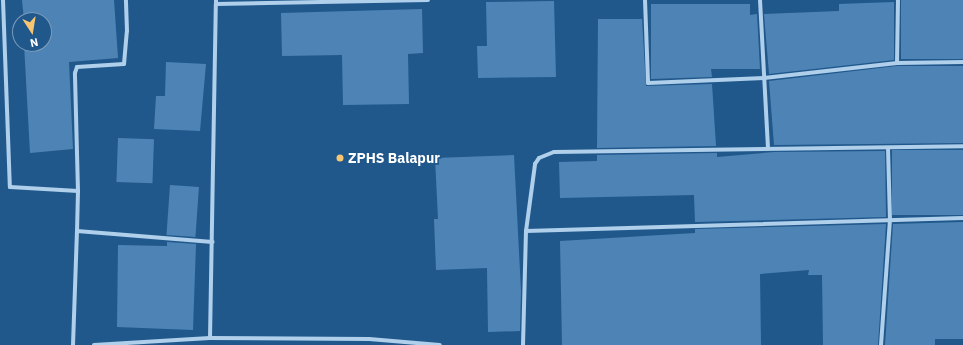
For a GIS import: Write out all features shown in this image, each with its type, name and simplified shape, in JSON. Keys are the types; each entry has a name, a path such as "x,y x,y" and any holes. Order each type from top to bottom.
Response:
{"street":[{"path":"3,0 10,187 78,191"},
{"path":"73,345 78,191 75,73 77,67 124,64 128,31 126,0"},
{"path":"210,338 213,242 216,2 428,0"},
{"path":"645,0 648,84 764,78 897,63 963,62"},
{"path":"760,0 768,147"},
{"path":"897,63 898,0"},
{"path":"523,345 526,231 535,164 539,158 554,152 768,147 888,148 963,146"},
{"path":"881,345 890,220 888,148"},
{"path":"526,231 963,218"},
{"path":"77,231 213,242"},
{"path":"94,345 210,338 368,339 440,345"}],"building":[{"path":"22,0 114,0 118,58 69,62 73,149 30,153 24,52 52,52 52,12 23,12"},
{"path":"901,0 963,0 963,59 901,59"},
{"path":"554,1 556,77 478,78 477,46 487,46 486,2"},
{"path":"894,2 894,60 769,74 764,14 839,11 839,4"},
{"path":"651,4 750,4 750,15 757,14 760,69 711,69 712,77 651,79"},
{"path":"422,9 423,53 408,54 409,104 343,105 342,55 282,56 281,13"},
{"path":"598,19 642,19 646,86 712,84 716,146 597,148"},
{"path":"166,62 206,64 200,131 154,129 156,96 165,96"},
{"path":"897,66 963,66 963,143 774,145 769,81"},
{"path":"118,138 154,139 152,183 116,182"},
{"path":"892,150 963,150 963,215 892,215"},
{"path":"885,151 886,217 695,222 694,195 560,198 559,162 597,161 597,155 717,153 717,157 774,152"},
{"path":"514,155 521,291 520,331 488,332 487,268 436,270 434,219 438,219 435,158"},
{"path":"170,185 199,187 195,237 167,235"},
{"path":"963,222 963,339 935,339 935,345 885,345 893,224"},
{"path":"886,224 878,345 823,345 822,275 808,275 809,270 760,274 761,345 562,345 560,241 695,233 695,229"},
{"path":"167,242 196,244 193,330 117,327 118,245 167,246"}],"place":[{"name":"ZPHS Balapur","path":"340,158"}]}
